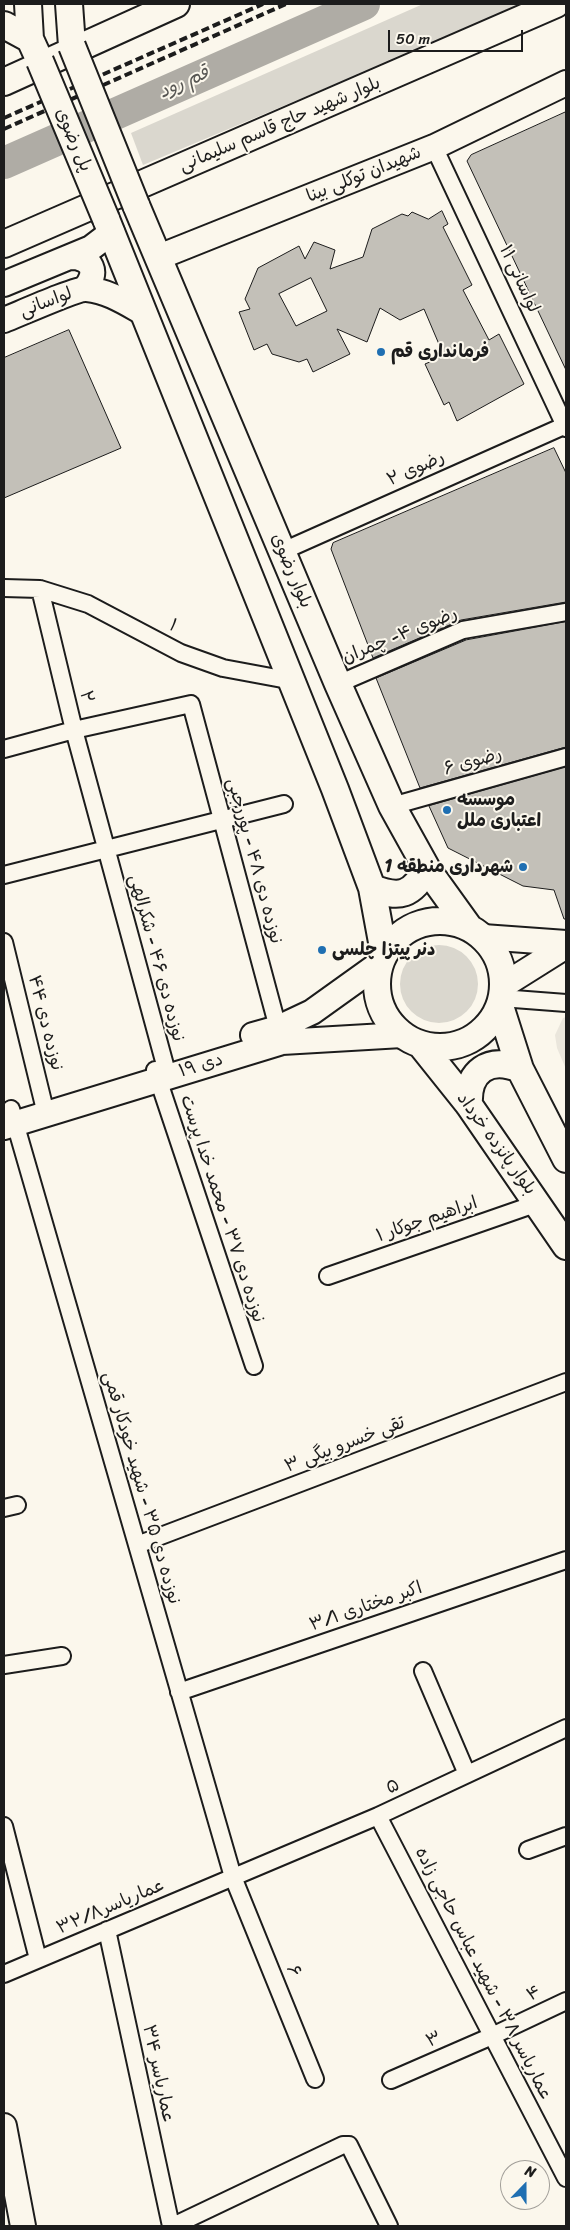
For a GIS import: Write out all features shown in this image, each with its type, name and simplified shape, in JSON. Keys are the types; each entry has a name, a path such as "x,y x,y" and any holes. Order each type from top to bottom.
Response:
{"main road":[{"name":"پل رضوی","path":"28,4 35,50 109,226"},
{"name":"پل رضوی","path":"69,4 72,46 136,204"},
{"path":"4,82 176,4"},
{"name":"بلوار شهید حاج قاسم سلیمانی","path":"4,244 556,4"},
{"path":"4,25 35,50"},
{"name":"شهیدان توکلی بینا","path":"159,257 434,147 566,83"},
{"name":"بلوار رضوی","path":"136,204 338,684 392,806 427,869 475,932"},
{"path":"109,226 293,681 372,888 382,958 376,990 385,1016 412,1040 440,1047 459,1045 476,1036 490,1023 502,996 566,944"},
{"name":"لواسانی","path":"4,284 91,248 109,226"},
{"path":"71,257 81,257 89,262 93,271 92,281 85,288"},
{"name":"لواسانی","path":"4,320 85,288 118,298 144,313"},
{"path":"372,888 393,894 404,894 414,888 427,869"},
{"path":"382,958 400,934 420,923 444,920 475,932 566,944"},
{"path":"475,932 494,950 501,967 502,996 520,1069 566,1159"},
{"name":"۱۹ دی","path":"8,1118 161,1071 278,1028 312,1012 382,958"},
{"name":"۱۹ دی","path":"161,1071 282,1042 412,1040"},
{"name":"بلوار پانزده خرداد","path":"412,1040 469,1105 566,1246"},
{"path":"469,1105 468,1091 473,1079 482,1069 494,1064 508,1064 520,1069"},
{"path":"4,2126 23,2226"}],"street":[{"name":"لواسانی ۱۱","path":"434,147 566,426"},
{"name":"رضوی ۲","path":"283,551 566,426"},
{"path":"4,588 40,589"},
{"name":"۱","path":"40,589 88,604 189,656 223,668 293,681"},
{"name":"۲","path":"40,589 74,730 107,849"},
{"name":"رضوی ۴- چمران","path":"338,684 462,630 566,612"},
{"name":"نوزده دی ۴۸ - پوررجبی","path":"74,730 192,704 278,1028"},
{"path":"4,749 74,730"},
{"name":"رضوی ۶","path":"392,806 566,756"},
{"path":"4,875 284,804"},
{"name":"نوزده دی ۴۶ - شکرالهی","path":"107,849 161,1071"},
{"name":"نوزده دی ۴۴","path":"4,942 45,1107"},
{"path":"502,996 566,1003"},
{"name":"نوزده دی ۳۷ - محمد خدا پرست","path":"161,1071 254,1366"},
{"name":"نوزده دی ۳۵ - شهید خودکار قمی","path":"8,1118 137,1545 234,1877"},
{"name":"۱ ابراهیم جوکار","path":"328,1276 538,1203"},
{"name":"۳ تقی خسرو بیگی","path":"137,1545 566,1382"},
{"name":"۳/۱ اکبر مختاری","path":"180,1692 566,1560"},
{"path":"4,1665 62,1656"},
{"path":"422,1671 467,1774"},
{"name":"۵","path":"234,1877 378,1816 566,1728"},
{"name":"عماریاسر ۳۸ - شهید عباس حاجی زاده","path":"378,1816 566,2178"},
{"path":"4,1826 38,1959"},
{"path":"528,1850 566,1836"},
{"name":"عماریاسر۳۲/۸","path":"4,1974 234,1877"},
{"name":"۶","path":"234,1877 315,2079"},
{"name":"عماریاسر ۳۴","path":"107,1930 172,2226"},
{"name":"۴","path":"492,2036 566,2001"},
{"name":"۳","path":"391,2080 492,2036"},
{"path":"172,2226 343,2145 349,2145 388,2226"}],"shaded area":[{"path":"423,4 519,4 464,30 143,165 131,133"},
{"path":"439,945 454,948 471,962 475,969 478,984 475,999 461,1016 454,1020 439,1023 424,1020 407,1006 403,999 400,984 403,969 417,952 424,948"},
{"path":"566,1017 566,1069 557,1048 555,1035 563,1018"}],"building":[{"path":"566,112 566,370 467,161 471,155"},
{"path":"442,211 448,224 443,227 472,285 463,290 489,340 499,334 524,384 457,421 449,402 444,405 425,364 444,356 424,309 400,320 380,308 367,342 337,329 350,354 313,372 307,359 299,362 272,354 267,344 254,350 239,312 250,309 245,299 258,268 299,246 305,259 314,242 335,250 330,269 363,257 372,229 402,214 408,216 412,212 428,219","holes":["311,278 327,311 296,326 279,294"]},
{"path":"69,330 121,448 4,498 4,358"},
{"path":"554,448 566,473 566,602 461,620 373,658 331,549 333,543"},
{"path":"566,622 566,747 420,788 376,678 466,640"},
{"path":"566,767 566,919 564,919 554,890 523,886 448,848 429,806"}],"waterway":[{"name":"قم رود","path":"4,163 364,4"}],"railway":[{"path":"4,118 263,4"},
{"path":"4,129 286,4"}],"place":[{"name":"فرمانداری قم","path":"381,352"},
{"name":"موسسه اعتباری ملل","path":"447,810"},
{"name":"شهرداری منطقه 1","path":"523,867"},
{"name":"دنر پیتزا چلسی","path":"322,950"}]}
